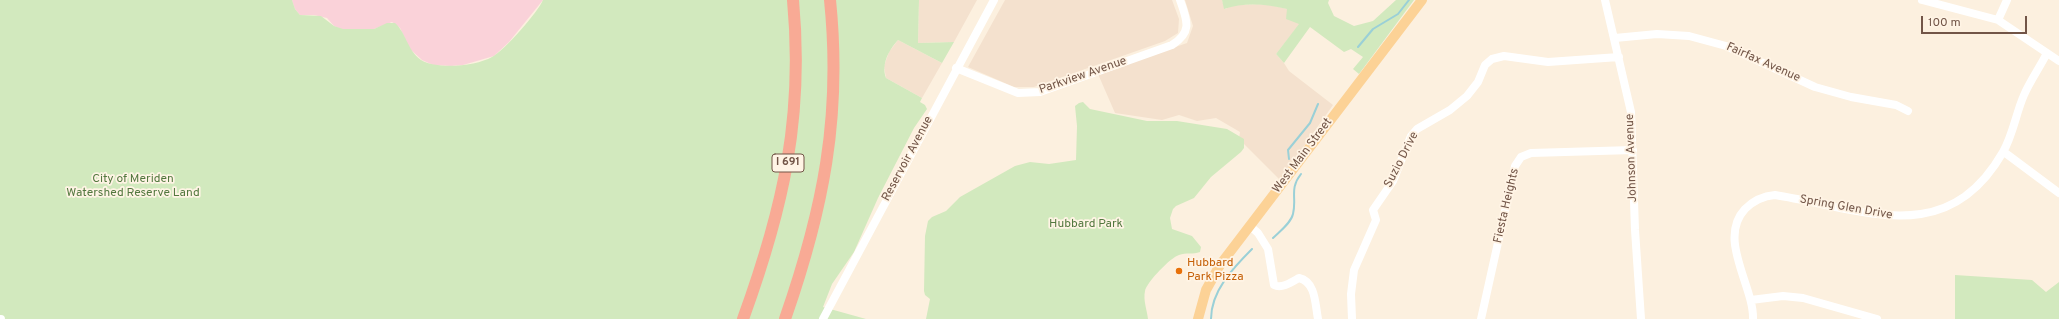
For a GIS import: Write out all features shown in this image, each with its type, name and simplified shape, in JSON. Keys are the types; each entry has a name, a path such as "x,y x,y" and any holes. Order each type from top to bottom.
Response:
{"highway":[{"name":"I 691","path":"743,319 771,238 789,158 796,79 793,0"},
{"path":"785,319 812,236 827,163 834,88 833,35 830,0"}],"main road":[{"name":"West Main Street","path":"1198,319 1201,304 1212,278 1422,0"}],"street":[{"name":"Reservoir Avenue","path":"823,319 956,68 994,0"},
{"name":"Parkview Avenue","path":"956,68 1007,90 1018,93 1029,94 1052,88 1172,45 1184,34 1187,27 1180,0"},
{"name":"Johnson Avenue","path":"1605,0 1631,112 1641,319"},
{"path":"1922,0 1998,20 2059,61"},
{"path":"1998,20 2007,0"},
{"name":"Fairfax Avenue","path":"1615,38 1657,34 1689,36 1726,46 1815,87 1851,97 1896,105 1908,111"},
{"name":"Spring Glen Drive","path":"1753,319 1750,300 1735,245 1736,226 1743,211 1758,199 1775,195 1879,216 1905,217 1936,212 1961,200 1985,178 2004,152 2024,95 2047,52"},
{"name":"Suzio Drive","path":"1352,319 1352,282 1354,270 1376,220 1373,210 1393,181 1407,145 1417,129 1459,104 1478,82 1485,65 1492,59 1504,56 1548,62 1619,57"},
{"name":"Fiesta Heights","path":"1481,319 1515,166 1521,157 1531,153 1632,150"},
{"path":"2004,152 2059,193"},
{"path":"1250,226 1258,233 1268,249 1274,285 1278,287 1299,278 1304,279 1310,284 1318,319"},
{"path":"1750,300 1782,296 1803,298 1877,319"}],"shaded area":[{"path":"292,0 543,0 509,42 494,56 463,65 451,66 433,65 422,60 410,49 400,28 392,22 374,29 341,29 334,26 327,18 314,15 300,15 295,9"},
{"path":"919,0 977,0 954,42 918,43"},
{"path":"1005,0 1172,0 1179,19 1178,33 1165,41 1034,87 1014,87 968,67"},
{"path":"1185,0 1222,0 1225,9 1234,5 1267,4 1287,9 1300,24 1276,54 1289,71 1333,105 1280,180 1239,139 1240,132 1216,118 1197,121 1179,115 1162,120 1115,113 1098,74 1187,43 1193,26"},
{"path":"898,40 942,63 922,98 886,78 884,66 889,52"}],"green space":[{"name":"City of Meriden Watershed Reserve Land","path":"0,0 292,0 295,9 300,15 321,16 334,26 343,29 374,29 387,23 395,23 399,27 416,56 428,63 447,66 477,63 492,57 520,31 535,13 543,0 919,0 918,43 954,42 942,63 898,40 885,62 884,68 886,78 922,98 920,102 925,105 927,109 914,128 878,198 854,252 832,284 823,307 866,319 0,319"},
{"path":"1222,0 1329,0 1328,3 1334,16 1354,26 1373,21 1396,0 1414,0 1359,74 1353,69 1363,57 1351,49 1344,52 1310,27 1284,63 1276,54 1299,24 1286,19 1287,9 1256,4 1239,5 1224,9"},
{"name":"Hubbard Park","path":"1083,102 1090,109 1147,121 1177,121 1227,129 1244,139 1244,148 1241,152 1211,177 1194,198 1176,206 1173,209 1170,218 1172,229 1192,236 1201,247 1200,252 1182,254 1175,257 1165,265 1146,287 1145,301 1148,319 926,319 930,299 925,295 924,291 925,236 928,221 932,217 946,211 960,197 1015,166 1030,162 1049,164 1076,160 1077,126 1075,106"},
{"path":"1955,275 2032,280 2046,292 2059,282 2059,319 1955,319"}],"waterway":[{"path":"1358,47 1373,29 1398,14 1409,0"},
{"path":"1289,159 1288,150 1310,123 1318,104"},
{"path":"1273,238 1285,227 1292,217 1295,184 1301,174"},
{"path":"1211,319 1215,299 1224,281 1252,249"}],"place":[{"name":"Hubbard Park Pizza","path":"1179,271"}]}
